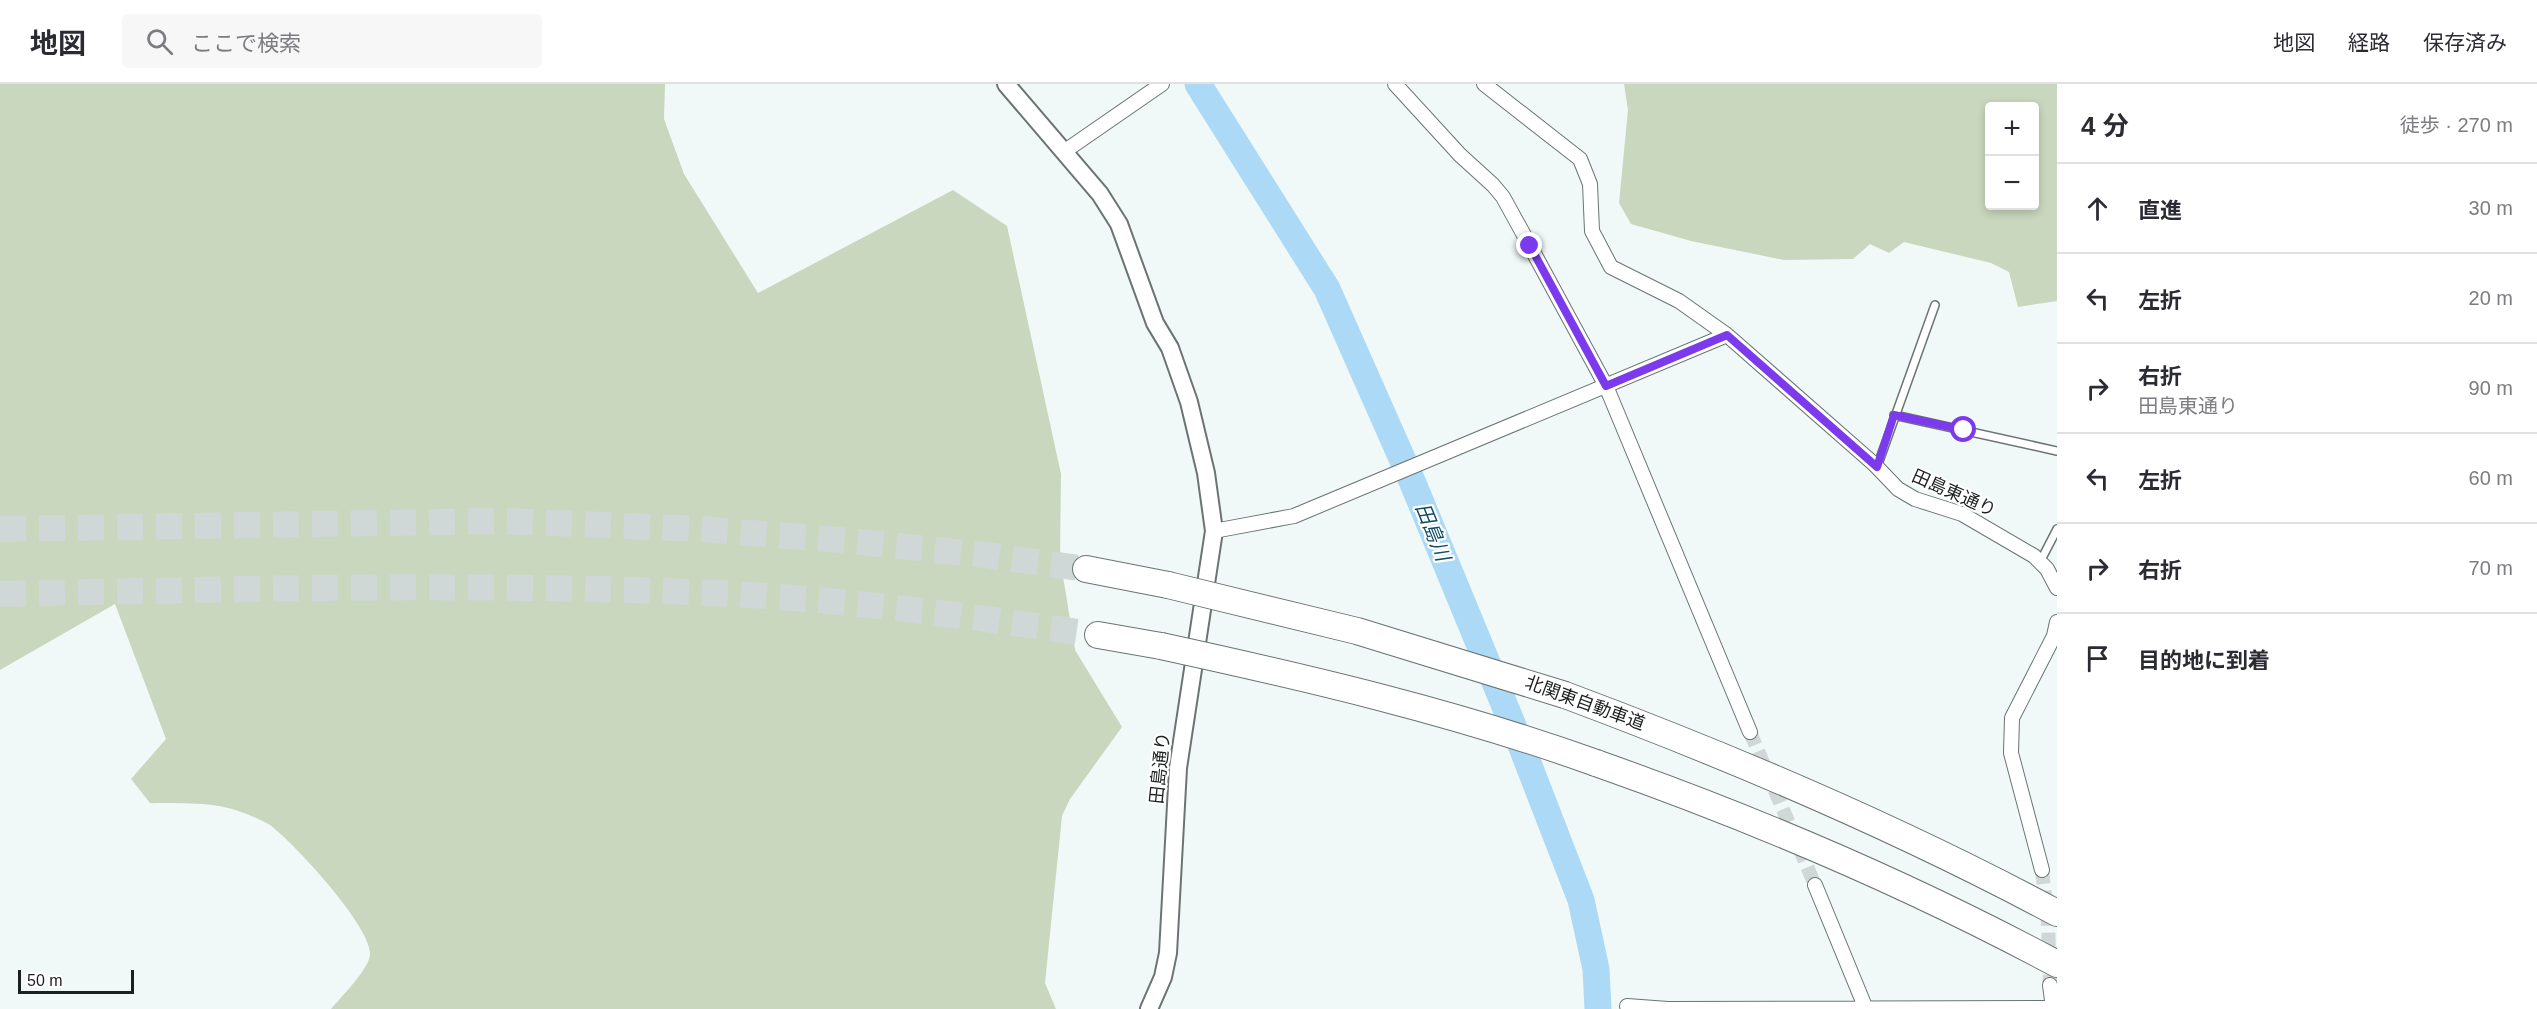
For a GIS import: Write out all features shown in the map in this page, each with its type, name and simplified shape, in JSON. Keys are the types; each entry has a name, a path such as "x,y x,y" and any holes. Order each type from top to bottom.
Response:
{"highway":[{"name":"北関東自動車道","path":"1086,569 1168,585 1357,631 1565,695 1691,742 1789,783 1906,836 2057,913"},
{"path":"1098,635 1161,646 1353,690 1451,717 1596,763 1723,809 1896,882 1977,921 2054,974"}],"street":[{"name":"田島通り","path":"1006,84 1100,194 1119,224 1155,323 1170,348 1189,402 1206,473 1214,531 1178,768 1167,952 1163,977 1149,1009"},
{"path":"1065,151 1162,84"},
{"path":"1395,84 1460,156 1503,197 1606,386 1750,732"},
{"name":"田島東通り","path":"1484,84 1580,159 1590,184 1592,231 1611,267 1679,301 1727,335 1877,467 1898,489 1915,499 1962,514 2034,556 2057,588"},
{"path":"1214,531 1294,516 1727,335"},
{"path":"2042,870 2011,753 2010,737 2012,718 2054,636 2057,622"},
{"path":"1815,885 1866,1009"},
{"path":"1628,1006 1668,1009 2053,1009 2054,974"}],"lane":[{"path":"1877,467 1935,305"},
{"path":"1894,415 2057,451"},
{"path":"2040,562 2057,529"}],"green space":[{"path":"0,84 665,84 664,119 684,174 758,293 953,190 1007,226 1061,474 1060,558 1075,650 1122,727 1070,799 1062,816 1045,983 1056,1009 331,1009 365,967 370,954 367,941 358,924 329,885 281,834 267,823 245,813 219,806 150,803 131,779 166,739 115,604 0,670"},
{"path":"1624,84 2057,84 2057,301 2018,307 2009,272 1991,263 1904,242 1889,253 1870,244 1853,259 1784,260 1691,241 1631,224 1619,203 1628,110"}],"waterway":[{"name":"田島川","path":"1198,84 1327,289 1412,481 1521,745 1581,900 1596,969 1598,1009"}],"tunnel":[{"path":"0,529 503,521 701,529 852,541 993,556 1086,569"},
{"path":"0,594 432,587 691,592 742,594 895,608 1098,635"},
{"path":"1750,732 1815,885"},
{"path":"2042,870 2048,922 2050,985"}],"route":[{"path":"1530,246 1606,386 1727,335 1877,467 1894,415 1964,430"}]}
